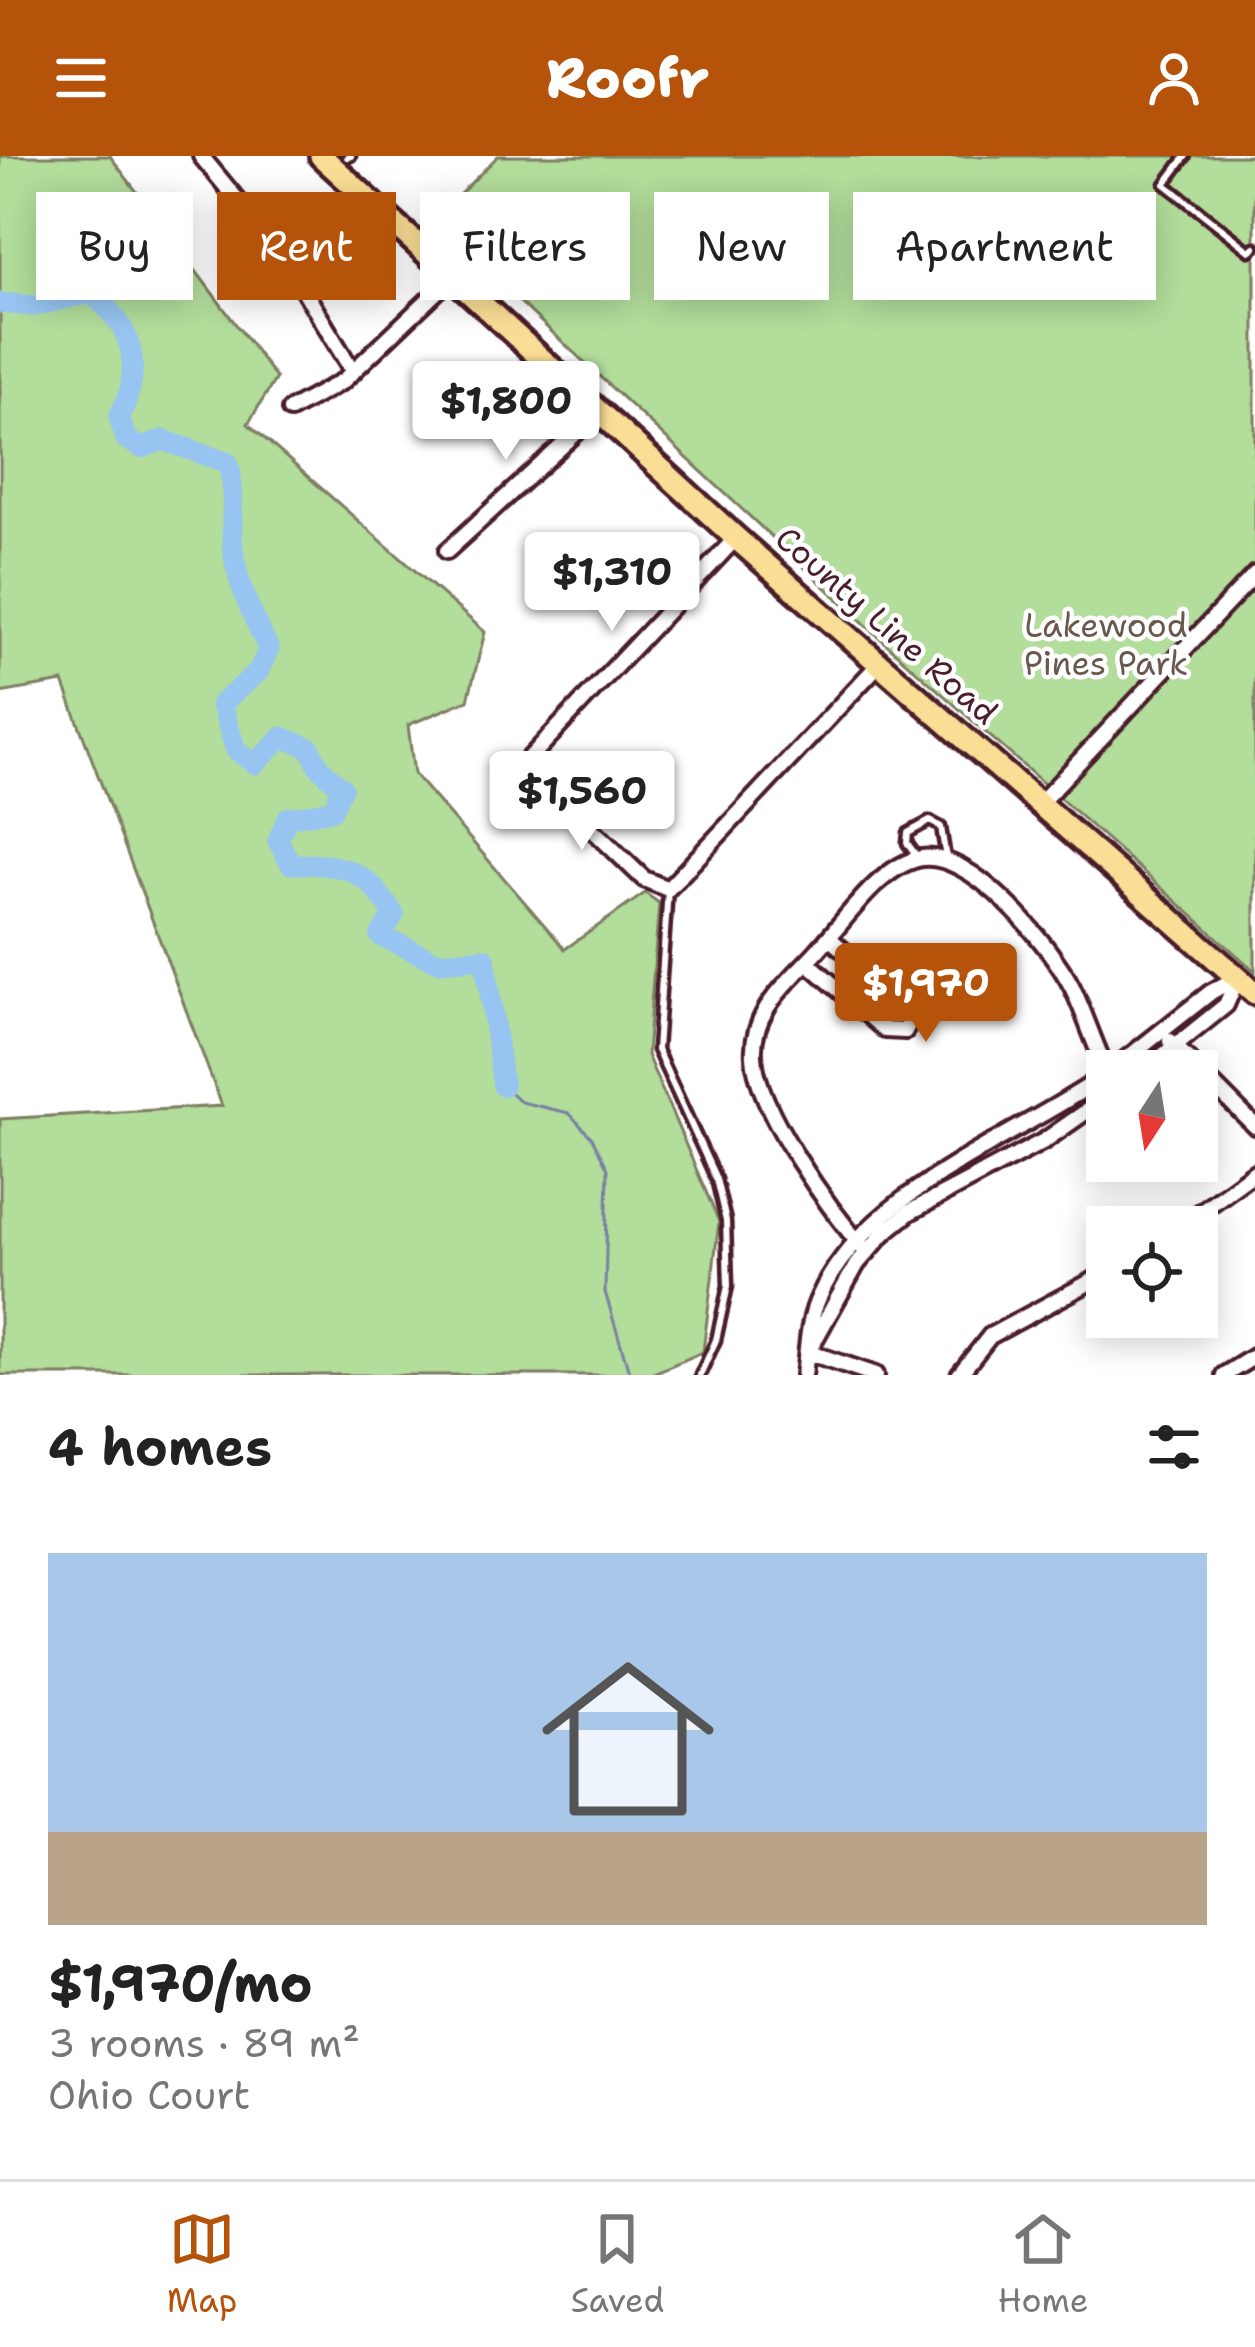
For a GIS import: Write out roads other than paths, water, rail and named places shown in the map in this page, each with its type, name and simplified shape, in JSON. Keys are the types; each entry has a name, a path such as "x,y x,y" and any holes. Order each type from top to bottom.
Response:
{"main road":[{"name":"County Line Road","path":"341,159 420,243"},
{"name":"County Line Road","path":"477,300 736,538 1246,985"}],"street":[{"path":"201,156 282,254 353,372"},
{"path":"290,410 310,403 353,372 428,300"},
{"path":"447,551 599,412"},
{"path":"505,765 524,764 736,538"},
{"path":"1041,802 1255,574"},
{"path":"524,764 644,879 668,890 879,664"},
{"path":"862,1247 808,1177 755,1066 758,1021 888,876 918,858 946,861 983,883 1041,938 1073,990 1099,1050"},
{"path":"807,962 885,1030 905,1031 911,1017 908,1006 829,938"},
{"path":"1139,1050 1210,992 1246,985"},
{"path":"1174,1050 1246,985"},
{"path":"1162,1034 1255,1126"},
{"path":"804,1375 807,1329 820,1293 910,1192 1048,1115 1086,1088"},
{"path":"862,1247 910,1212 1044,1141 1086,1112"},
{"path":"1208,1206 1255,1172"},
{"path":"959,1375 990,1336 1086,1284"},
{"path":"808,1352 876,1375"},
{"path":"1224,1375 1255,1356"}],"lane":[{"path":"1186,156 1165,184 1250,251 1255,247"},
{"path":"918,858 907,843 908,833 930,821 944,833 946,861"},
{"path":"668,890 657,1050 716,1179 729,1259 716,1340 700,1375"}],"waterway":[{"path":"0,303 34,306 90,293 117,320 130,349 131,382 119,417 126,439 142,448 163,440 228,463 235,562 269,649 258,672 221,704 236,750 255,764 282,737 310,748 319,767 342,788 332,810 287,818 278,841 291,864 339,867 362,878 394,915 380,936 438,962 485,958 503,1086"},
{"path":"503,1086 521,1102 569,1113 592,1138 608,1169 605,1292 630,1375"}],"park label":[{"name":"Lakewood Pines Park","path":"1106,644"}]}
